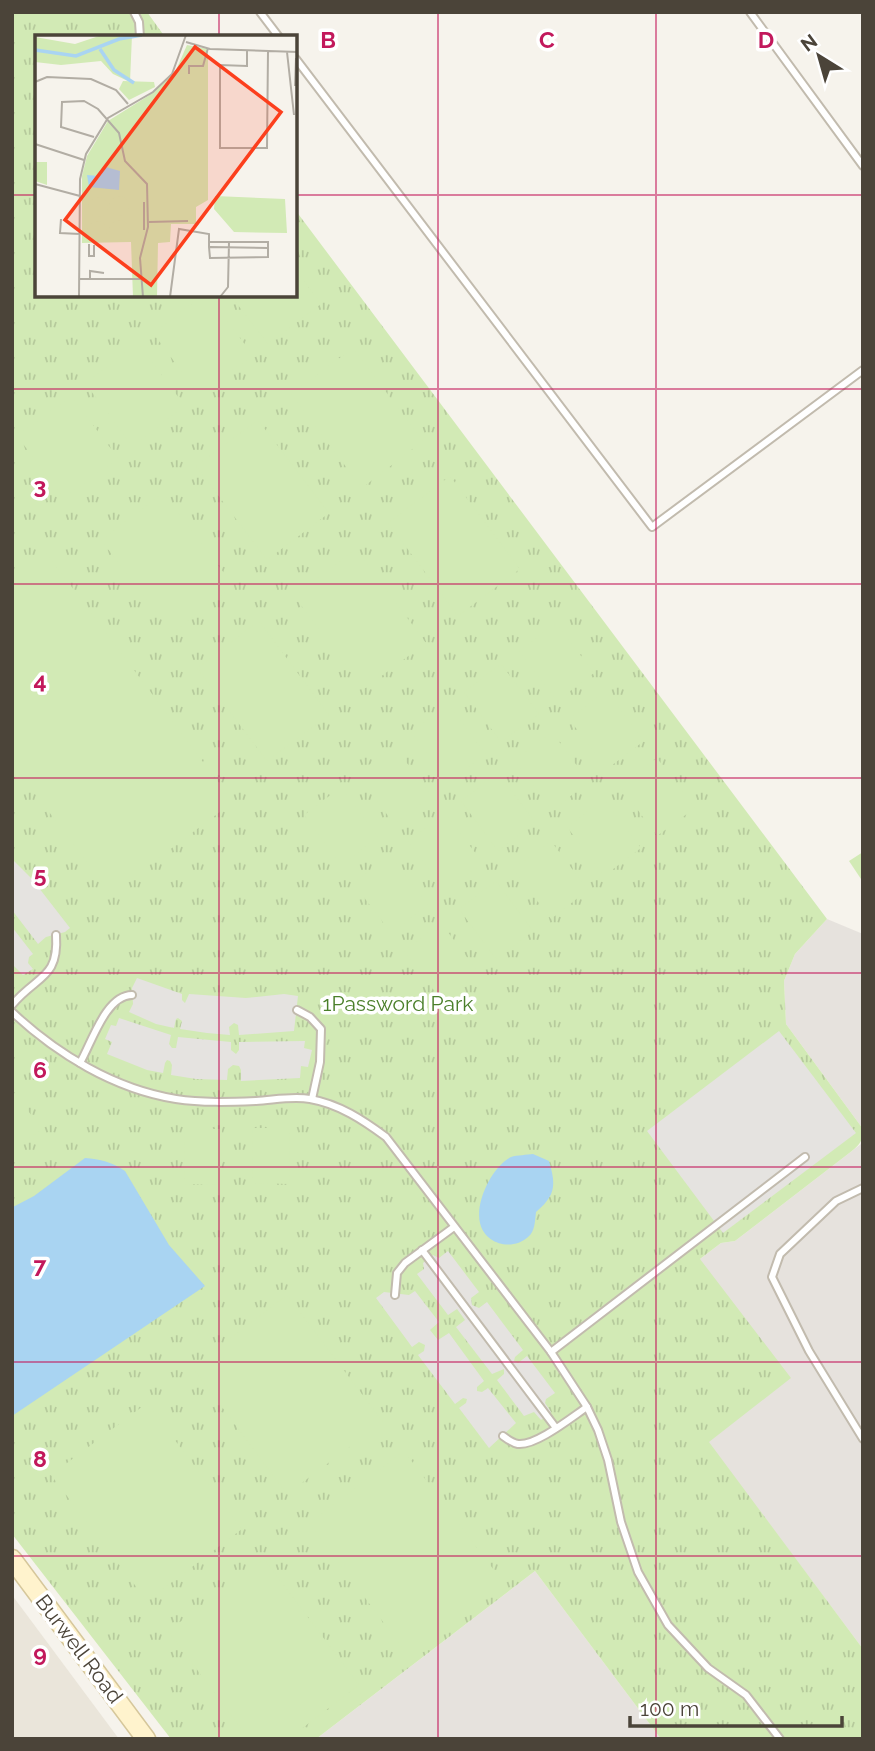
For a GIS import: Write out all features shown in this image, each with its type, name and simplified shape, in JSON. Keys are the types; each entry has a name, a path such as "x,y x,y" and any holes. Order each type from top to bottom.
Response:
{"main road":[{"name":"Burwell Road","path":"12,1559 146,1739"}],"lane":[{"path":"134,12 139,22 140,35"},
{"path":"260,12 277,35"},
{"path":"750,12 863,166"},
{"path":"298,62 652,527 863,370"},
{"path":"12,1004 53,966 57,954 56,934"},
{"path":"80,1063 110,1006 119,998 132,995"},
{"path":"297,1010 310,1017 321,1029 320,1062 312,1099"},
{"path":"12,1012 43,1039 80,1063 104,1076 148,1092 177,1099 237,1102 312,1099 354,1115 386,1137 551,1352 587,1407 608,1460 627,1542 638,1572 668,1625 701,1661 746,1695 780,1739"},
{"path":"551,1352 805,1157"},
{"path":"863,1188 836,1201 780,1254 772,1277 809,1351 863,1439"},
{"path":"396,1295 397,1273 422,1250 454,1227"},
{"path":"422,1250 556,1428"},
{"path":"503,1436 518,1444 526,1443 556,1428 587,1407"}],"shaded area":[{"path":"12,859 32,879 70,928 65,932 46,937 38,944 12,910"},
{"path":"827,919 863,934 863,1129 786,1024 784,981 795,954"},
{"path":"12,927 33,954 28,963 33,969 23,975 12,964"},
{"path":"137,978 182,994 185,1003 189,994 246,998 284,994 298,996 294,1031 239,1035 238,1025 234,1023 229,1027 230,1035 180,1029 182,1021 178,1018 174,1028 156,1024 129,1012 133,1004 132,988"},
{"path":"119,1018 171,1035 169,1044 172,1048 176,1048 178,1037 231,1042 231,1050 236,1054 239,1042 305,1041 304,1048 312,1050 308,1067 301,1066 300,1078 241,1081 239,1066 233,1065 228,1069 227,1080 171,1075 172,1065 167,1060 163,1073 147,1070 107,1054 112,1042 105,1039 111,1025 116,1026"},
{"path":"779,1031 856,1133 723,1233 647,1131"},
{"path":"863,1139 863,1649 708,1442 700,1259 721,1243 735,1241 861,1144"},
{"path":"448,1251 479,1292 471,1298 472,1305 479,1308 487,1302 523,1350 514,1361 518,1363 527,1356 555,1393 546,1399 545,1403 551,1412 541,1420 534,1412 524,1416 497,1380 504,1374 504,1369 492,1374 456,1327 465,1320 457,1309 448,1315 417,1274 424,1269 423,1263 433,1255 439,1258"},
{"path":"415,1291 439,1322 430,1330 438,1340 449,1333 484,1381 477,1387 477,1391 482,1392 488,1388 516,1423 489,1448 459,1408 467,1399 463,1398 455,1404 418,1355 424,1351 425,1345 419,1342 412,1347 376,1298 384,1292 409,1295"},
{"path":"535,1571 661,1739 316,1739"},
{"path":"12,1595 119,1739 12,1739"}],"green space":[{"name":"1Password Park","path":"12,12 147,12 164,35 35,35 35,298 298,298 298,214 827,919 795,954 784,981 786,1024 863,1129 861,1141 848,1154 735,1241 721,1243 700,1259 791,1378 709,1442 863,1649 863,1739 661,1739 535,1571 316,1739 171,1739 12,1534"},
{"path":"298,273 321,304 268,344 233,298 298,298"},
{"path":"199,298 210,298 253,355 199,395 153,333"},
{"path":"138,343 185,406 132,446 85,383"},
{"path":"353,348 423,441 362,488 291,394"},
{"path":"71,396 118,458 64,498 17,436"},
{"path":"258,420 329,513 267,560 196,466"},
{"path":"450,476 520,569 458,616 388,523"},
{"path":"163,493 234,586 172,633 101,540"},
{"path":"356,549 426,643 364,689 294,596"},
{"path":"44,550 233,802 111,894 12,763 12,574"},
{"path":"259,621 329,715 267,761 197,668"},
{"path":"556,623 594,673 557,701 519,651"},
{"path":"501,664 539,714 501,742 464,692"},
{"path":"606,691 644,741 607,769 569,719"},
{"path":"448,704 486,754 449,782 411,732"},
{"path":"552,732 589,782 552,810 514,760"},
{"path":"394,746 432,796 394,824 357,774"},
{"path":"657,758 695,808 657,836 620,786"},
{"path":"498,773 535,822 498,851 461,801"},
{"path":"341,787 378,837 341,865 304,815"},
{"path":"604,799 641,848 604,876 567,827"},
{"path":"445,813 483,863 445,891 408,841"},
{"path":"551,841 588,890 551,919 513,869"},
{"path":"863,852 863,882 849,861"},
{"path":"390,855 428,905 391,933 353,883"},
{"path":"496,881 533,931 496,959 459,909"},
{"path":"441,923 479,973 442,1001 404,951"},
{"path":"12,1090 42,1129 12,1151"},
{"path":"253,1128 290,1128 289,1184 252,1183"},
{"path":"185,1129 222,1129 221,1185 184,1184"},
{"path":"287,1295 383,1422 287,1494 192,1367"},
{"path":"147,1403 242,1529 147,1601 51,1475"},
{"path":"404,1451 500,1578 404,1650 309,1523"},
{"path":"264,1559 359,1685 288,1739 249,1739 168,1631"}],"water":[{"path":"533,1154 549,1161 553,1177 551,1195 536,1212 533,1229 528,1237 515,1244 500,1244 488,1236 480,1223 480,1205 486,1186 497,1169 511,1157"},
{"path":"85,1158 106,1162 125,1171 169,1245 205,1286 12,1416 13,1207 34,1196"}]}
